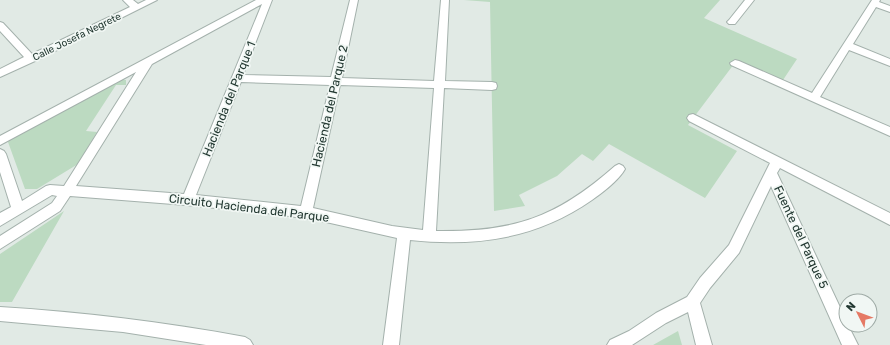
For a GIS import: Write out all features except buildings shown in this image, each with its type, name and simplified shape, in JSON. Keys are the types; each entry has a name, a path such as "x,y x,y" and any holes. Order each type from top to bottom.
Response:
{"street":[{"path":"127,0 137,8"},
{"name":"Calle Josefa Negrete","path":"0,73 153,0"},
{"path":"0,141 263,0"},
{"name":"Hacienda del Parque 1","path":"189,198 268,0"},
{"name":"Hacienda del Parque 2","path":"306,212 354,0"},
{"path":"429,237 445,0"},
{"path":"732,22 750,0"},
{"path":"814,98 876,2 890,9"},
{"path":"0,25 31,59"},
{"path":"848,46 890,63"},
{"path":"0,243 56,207 148,62"},
{"path":"735,63 890,132"},
{"path":"237,78 492,86"},
{"path":"693,118 774,167 890,219"},
{"path":"0,154 18,209"},
{"path":"615,345 634,336 661,318 692,302 705,283 734,249 774,167"},
{"name":"Fuente del Parque 5","path":"774,167 850,345"},
{"name":"Circuito Hacienda del Parque","path":"0,220 50,190 189,198 306,212 404,234 429,237 476,238 527,227 541,222 567,209 588,195 606,182 619,169"},
{"path":"391,345 404,234"},
{"path":"692,302 704,345"},
{"path":"0,314 57,318 177,332 245,345"}],"green space":[{"path":"464,0 720,0 704,18 797,59 783,80 737,60 688,125 737,151 705,198 609,144 593,161 582,154 557,176 519,195 525,206 494,211 490,2"},
{"path":"120,79 126,80 126,85 116,85 86,131 97,132 78,164 37,189 25,189 8,142 12,136"},
{"path":"64,211 12,302 0,302 0,254"},
{"path":"678,331 682,345 653,345"}]}
